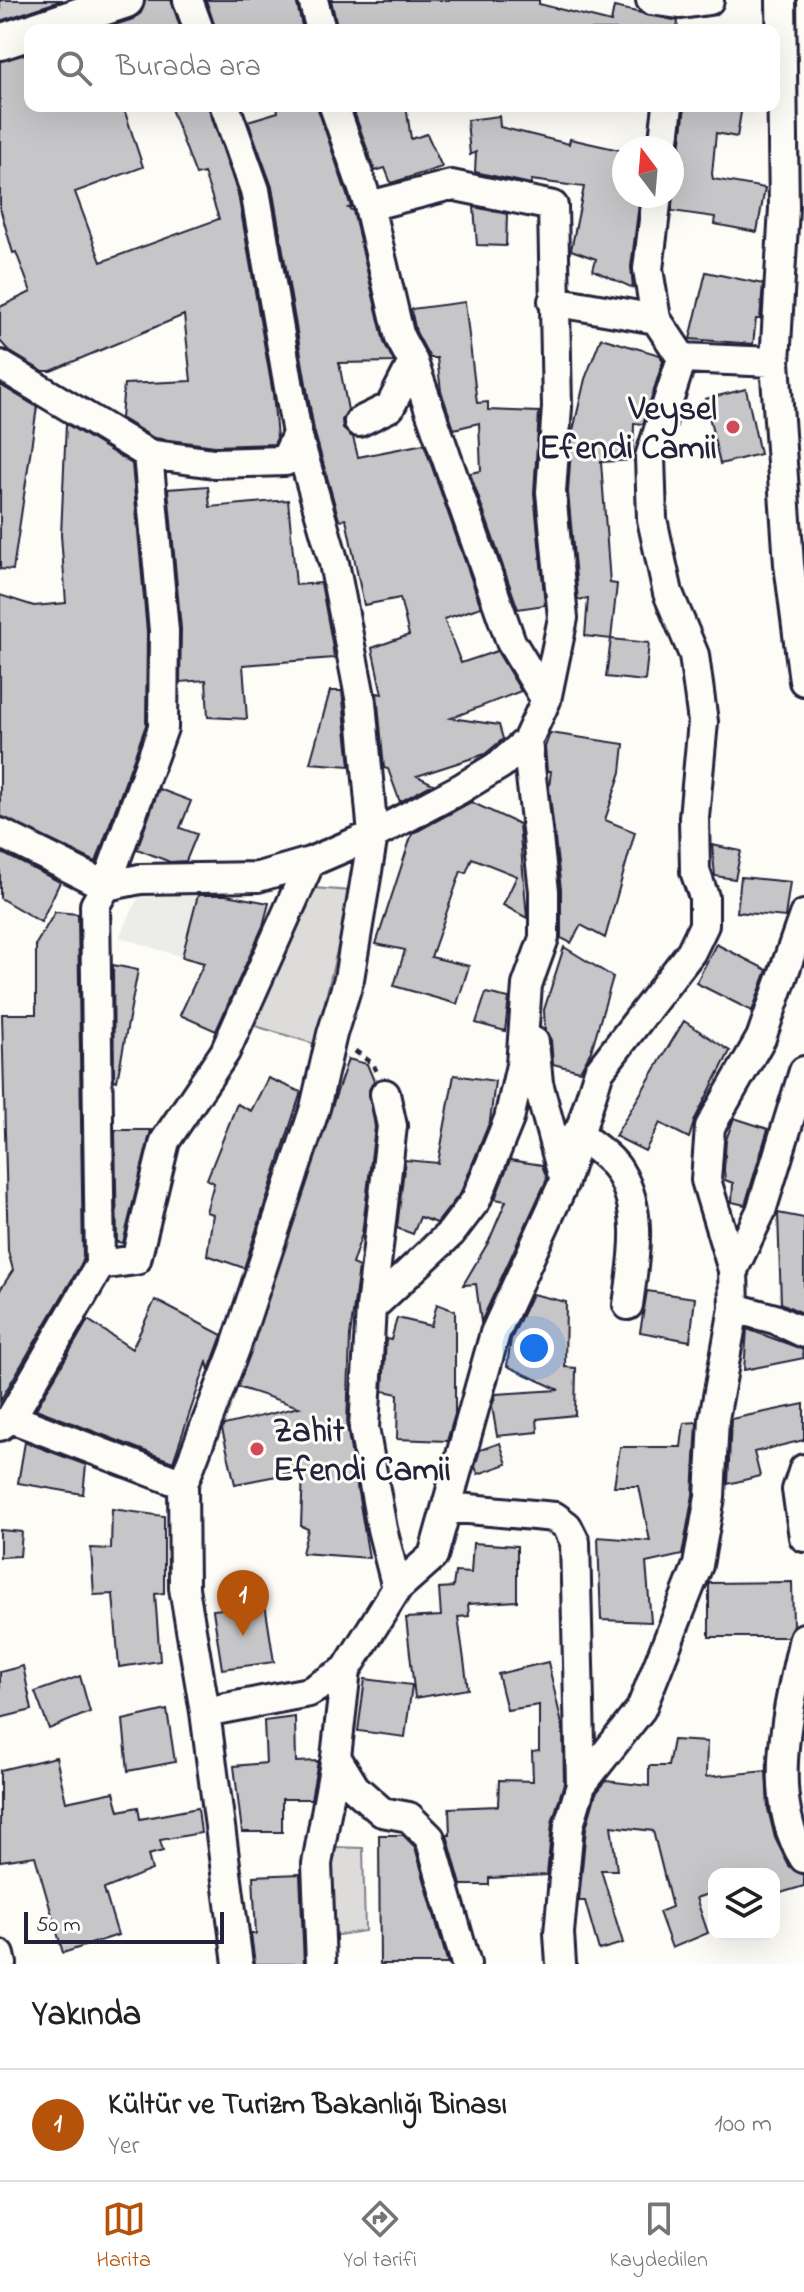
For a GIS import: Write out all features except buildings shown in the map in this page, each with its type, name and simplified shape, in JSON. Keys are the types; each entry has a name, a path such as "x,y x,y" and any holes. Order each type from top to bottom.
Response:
{"main road":[{"path":"54,24 126,0"},
{"path":"0,42 24,34"}],"street":[{"path":"188,0 197,24"},
{"path":"313,0 319,24"},
{"path":"651,0 689,11"},
{"path":"781,0 784,208 775,362 795,481 789,564 804,681"},
{"path":"227,112 255,190 297,434 334,563 361,702 373,835 349,979 332,1034 315,1108 235,1349 183,1484 184,1588 205,1712 238,1964"},
{"path":"336,112 369,206 400,338 413,362 511,642 546,700"},
{"path":"664,136 667,112"},
{"path":"0,833 106,886 140,879 258,877 310,862 373,835 481,777 527,741 546,700 563,618 551,492 557,407 553,206 451,185 369,206"},
{"path":"656,208 648,269 656,319 682,358"},
{"path":"553,301 656,319"},
{"path":"682,358 775,362"},
{"path":"321,1964 317,1864 336,1757 346,1670 397,1588 433,1556 495,1333 564,1182 599,1071 691,952 704,925 704,897 695,871 694,817 703,722 694,655 668,593 652,519 650,457 682,358"},
{"path":"359,422 390,407 413,362"},
{"path":"0,365 148,454 214,463 285,461 297,434"},
{"path":"148,454 164,631 163,728 106,886 95,905 100,1265 6,1422 183,1484"},
{"path":"371,1308 451,1233 476,1200 509,1119 521,1065 527,985 544,938 544,891 527,741"},
{"path":"100,1265 136,1260 165,1141 225,1052 310,862"},
{"path":"581,1785 641,1709 698,1565 710,1497 714,1419 734,1308 733,1270 706,1180 710,1127 761,1038 804,915"},
{"path":"527,985 538,1083 555,1137 564,1182"},
{"path":"733,1270 761,1211 804,1071"},
{"path":"385,1094 392,1126 371,1308 364,1428 382,1529 397,1588"},
{"path":"577,1133 618,1169 633,1204 635,1249 628,1305"},
{"path":"734,1308 775,1319 804,1333"},
{"path":"804,1469 797,1490 804,1537"},
{"path":"447,1507 555,1517 567,1526 575,1542 581,1785 569,1825 559,1933 561,1964"},
{"path":"804,1638 784,1735 782,1776 792,1825 804,1858"},
{"path":"205,1712 309,1692 346,1670"},
{"path":"336,1757 355,1788 382,1812 409,1817 430,1838 466,1964"},
{"path":"0,1955 2,1964"}],"path":[{"path":"332,1034 373,1064 385,1094"}],"shaded area":[{"path":"143,888 200,890 182,957 119,937"},
{"path":"313,888 351,891 315,1044 252,1025"},
{"path":"331,1847 363,1848 365,1931 331,1936"}],"place":[{"name":"Veysel Efendi Camii","path":"733,427"},
{"name":"Zahit Efendi Camii","path":"257,1449"},
{"name":"Kültür ve Turizm Bakanlığı Binası","path":"243,1636"}]}
